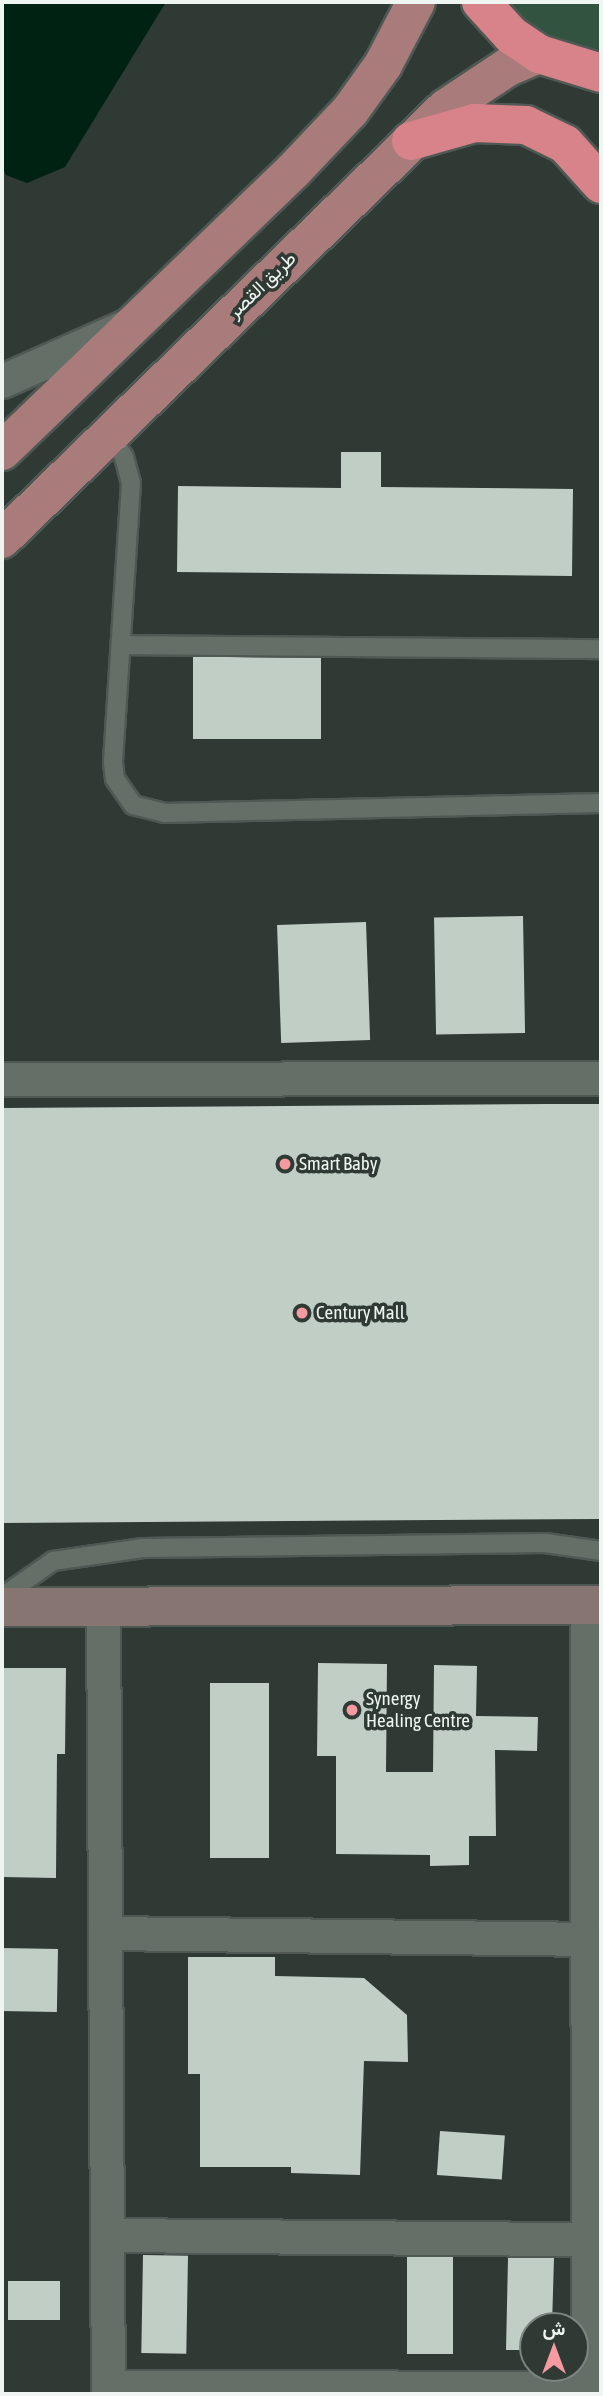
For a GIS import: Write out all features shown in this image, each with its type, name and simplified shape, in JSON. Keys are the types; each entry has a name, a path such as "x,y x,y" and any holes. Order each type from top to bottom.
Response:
{"highway":[{"path":"481,2 510,35 539,54 591,72 601,106"},
{"path":"411,141 474,123 526,125 565,144 601,184"}],"main road":[{"path":"2,451 131,324 293,172 350,111 383,65 416,2"},
{"name":"طريق القصر","path":"2,538 411,141 475,86 539,54"}],"street":[{"path":"2,381 131,324"},
{"path":"2,1079 550,1091 601,1077"},
{"path":"2,1608 103,1607 594,1605 587,1939 588,2391 108,2391 103,1607"},
{"path":"105,1933 587,1939"},
{"path":"107,2235 587,2239"}],"lane":[{"path":"109,434 124,457 131,483 115,779 134,805 149,812 601,803"},
{"path":"121,645 601,649"},
{"path":"2,1597 53,1561 143,1548 545,1543 601,1551"}],"shaded area":[{"path":"2,2 166,2 65,167 27,183 6,175 2,167"},
{"path":"507,2 601,2 601,52 567,43 535,27"}],"building":[{"path":"341,452 381,452 381,487 573,489 572,576 177,572 178,486 341,488"},
{"path":"193,657 321,657 321,739 193,739"},
{"path":"523,916 525,1033 436,1035 434,918"},
{"path":"366,922 370,1040 281,1043 277,925"},
{"name":"Century Mall","path":"601,1104 601,1519 2,1523 2,1108"},
{"path":"318,1663 387,1664 386,1772 433,1772 434,1665 477,1666 476,1716 538,1717 537,1751 495,1750 496,1836 469,1836 469,1865 430,1866 430,1855 336,1854 336,1756 317,1756"},
{"path":"2,1668 66,1668 65,1754 57,1754 56,1878 2,1877"},
{"path":"210,1683 269,1683 269,1858 210,1858"},
{"path":"2,1948 58,1949 57,2012 2,2011"},
{"path":"188,1957 275,1957 275,1976 364,1978 407,2015 408,2062 364,2061 360,2175 291,2173 291,2167 200,2167 200,2074 188,2074"},
{"path":"440,2131 505,2136 502,2179 437,2175"},
{"path":"143,2255 188,2256 186,2354 141,2353"},
{"path":"407,2257 453,2257 453,2354 407,2354"},
{"path":"508,2258 554,2258 552,2312 519,2312 519,2350 506,2350"},
{"path":"8,2281 60,2281 60,2320 8,2320"}],"place":[{"name":"Smart Baby","path":"285,1164"},
{"name":"Century Mall","path":"302,1313"},
{"name":"Synergy Healing Centre","path":"352,1710"}]}
